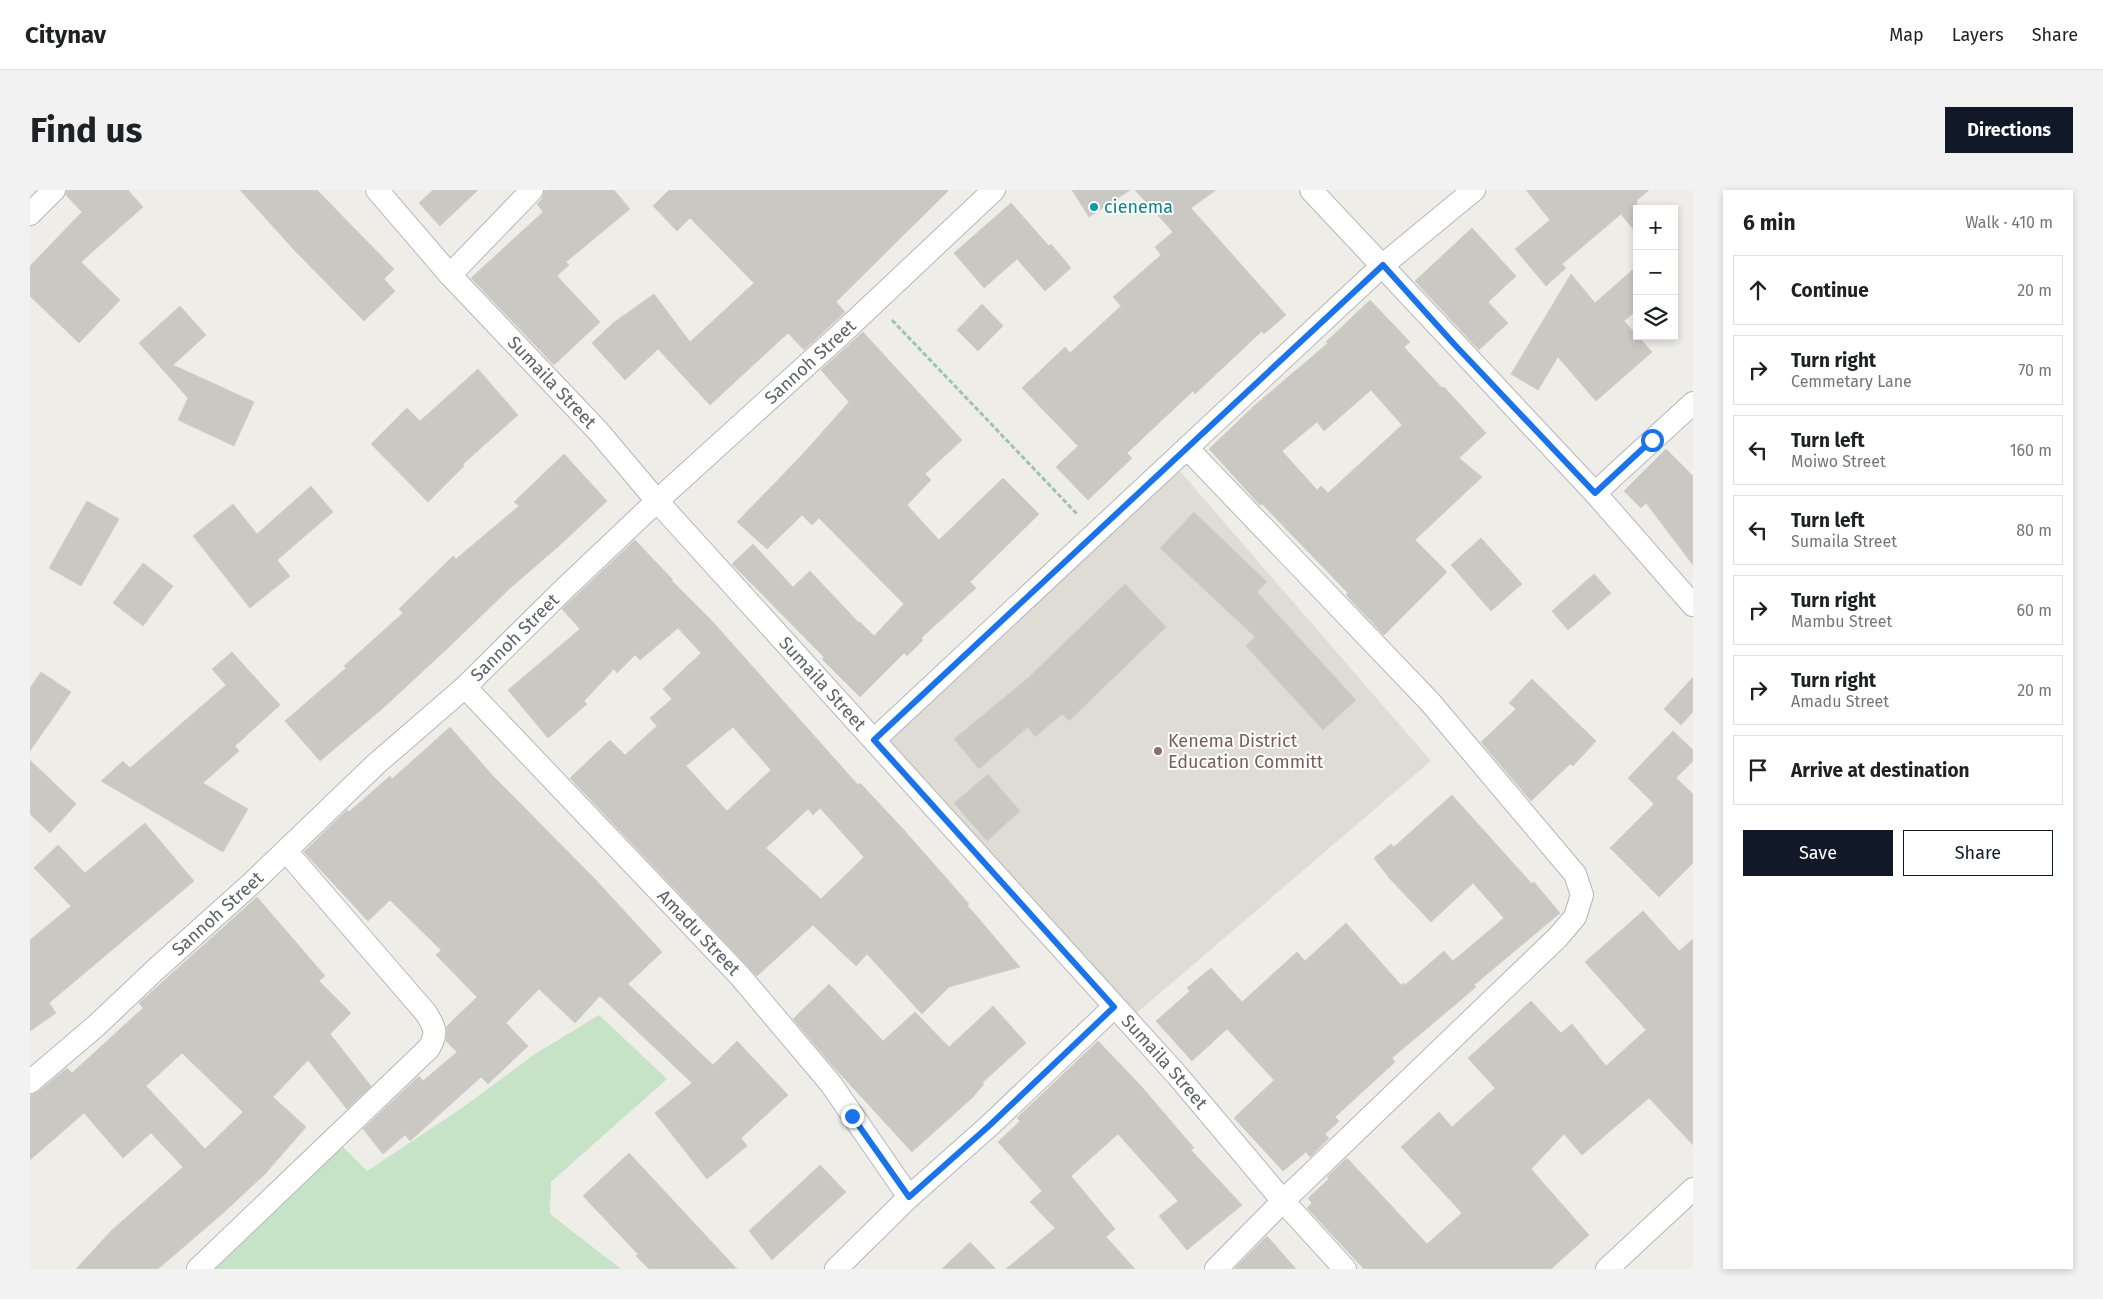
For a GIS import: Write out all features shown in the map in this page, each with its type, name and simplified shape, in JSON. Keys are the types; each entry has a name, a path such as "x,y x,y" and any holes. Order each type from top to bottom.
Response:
{"street":[{"path":"30,214 54,190"},
{"name":"Sumaila Street","path":"377,190 450,275 598,431 658,500 1177,1075 1283,1201 1345,1269"},
{"path":"450,275 532,190"},
{"name":"Sannoh Street","path":"30,1082 97,1025 154,970 286,852 376,764 465,687 658,500 875,302 994,190"},
{"path":"1311,190 1595,493 1693,605"},
{"path":"874,740 1383,265 1474,190"},
{"path":"1595,493 1693,403"},
{"path":"1187,448 1430,702 1575,874 1582,895 1575,917 1558,937 1283,1201 1216,1269"},
{"name":"Amadu Street","path":"465,687 740,976 831,1084 909,1197"},
{"path":"198,1269 429,1048 435,1037 434,1026 426,1013 286,852"},
{"path":"836,1269 909,1197 990,1125 1114,1007"},
{"path":"1607,1269 1693,1190"}],"path":[{"path":"875,302 1095,533"}],"shaded area":[{"name":"Kenema District Education Committ","path":"1178,469 1431,761 1132,1017 884,741 1025,615"}],"green space":[{"path":"599,1015 667,1079 551,1182 550,1214 621,1269 214,1269 340,1144 367,1171 459,1110 535,1054"}],"building":[{"path":"67,190 128,190 143,207 81,262 120,300 79,343 30,296 30,266 82,212 66,195"},
{"path":"240,190 317,190 394,269 384,279 395,291 364,321 296,252"},
{"path":"433,190 478,190 440,226 419,203"},
{"path":"545,190 614,190 630,209 566,262 569,265 557,276 600,322 554,365 471,278 543,212 537,204 542,199"},
{"path":"669,190 949,190 836,302 845,312 804,350 788,333 710,405 658,349 625,380 592,343 613,323 654,294 690,342 754,283 690,218 677,231 653,206"},
{"name":"cienema","path":"1072,190 1130,190 1089,217"},
{"path":"1135,190 1216,190 1191,208 1286,315 1264,334 1262,331 1195,394 1193,391 1127,453 1132,458 1088,500 1056,467 1078,446 1022,388 1065,347 1070,353 1121,306 1113,297 1161,255 1155,247 1173,232"},
{"path":"1526,190 1649,190 1637,200 1637,205 1633,205 1633,229 1621,214 1562,264 1566,268 1546,286 1515,249 1550,220"},
{"path":"1011,203 1049,246 1051,244 1071,268 1045,291 1017,259 984,288 954,253"},
{"path":"1472,228 1516,276 1488,302 1508,323 1479,350 1415,281"},
{"path":"1633,270 1633,313 1624,321 1633,331 1633,340 1641,340 1652,352 1596,401 1558,357 1538,390 1511,374 1571,274 1595,303"},
{"path":"1370,300 1410,342 1404,347 1486,433 1459,458 1482,477 1415,540 1447,572 1384,635 1346,595 1348,593 1262,504 1260,505 1209,449 1254,406 1328,343 1326,342","holes":["1371,390 1402,425 1328,493 1321,486 1317,490 1282,451 1317,422 1324,431"]},
{"path":"982,304 1003,326 978,351 957,330"},
{"path":"180,306 206,335 173,365 254,402 234,446 178,420 188,398 139,343"},
{"path":"863,332 962,440 925,474 931,480 907,505 939,540 1003,478 1039,514 970,582 976,588 921,638 923,640 907,656 904,653 860,697 822,659 824,657 732,564 753,544 793,587 810,571 859,623 874,636 904,604 819,518 812,525 802,515 767,549 737,522 801,456 849,402 821,370"},
{"path":"478,369 518,415 463,464 464,466 428,502 371,444 407,408 420,421"},
{"path":"1666,449 1693,476 1693,565 1646,503 1641,508 1624,491"},
{"path":"564,454 607,501 508,590 382,709 320,761 285,721 346,668 344,666 403,613 399,609 453,556 456,559 519,506 514,502"},
{"path":"311,486 333,512 277,560 290,576 250,608 193,536 233,504 257,534"},
{"path":"87,501 119,519 81,586 49,568"},
{"path":"1194,512 1267,582 1257,592 1356,700 1323,730 1246,646 1255,637 1160,548"},
{"path":"1481,538 1522,584 1491,611 1451,565"},
{"path":"635,540 712,621 858,785 860,783 904,830 969,904 967,905 1020,967 949,987 922,1014 867,954 856,966 813,925 757,976 570,778 610,740 625,755 657,726 650,718 672,699 663,689 701,653 678,628 640,660 635,655 617,673 614,669 584,701 587,704 548,738 508,690 580,629 562,609","holes":["733,727 771,770 727,811 686,766","820,808 864,857 821,899 766,848 808,809 813,815"]},
{"path":"143,563 173,586 143,626 113,603"},
{"path":"1594,574 1611,593 1568,630 1552,611"},
{"path":"1125,584 1166,627 1069,721 1062,714 1035,737 1028,727 979,769 954,739 1028,678"},
{"path":"232,652 280,705 235,746 239,751 203,783 248,809 223,852 101,781 123,761 130,768 226,685 212,669"},
{"path":"41,672 71,692 30,751 30,688"},
{"path":"1693,677 1693,712 1681,725 1664,709"},
{"path":"1532,679 1596,741 1573,766 1570,764 1531,801 1481,742 1516,709 1509,703"},
{"path":"450,727 493,776 593,877 662,952 628,984 713,1065 737,1041 788,1095 741,1138 747,1146 707,1179 655,1113 692,1083 600,996 575,1023 539,989 506,1023 528,1046 488,1084 481,1077 410,1141 405,1135 383,1154 363,1129 419,1076 423,1081 457,1052 446,1041 447,1026 477,997 436,955 441,950 390,900 368,921 304,852 347,810 349,812 390,776 392,779"},
{"path":"1673,731 1693,750 1693,761 1676,778 1693,794 1693,863 1659,897 1610,848 1654,804 1628,778"},
{"path":"30,760 76,804 50,833 30,814"},
{"path":"988,774 1020,811 987,841 954,803"},
{"path":"1452,795 1532,884 1534,882 1560,913 1474,985 1476,987 1392,1058 1395,1062 1335,1117 1339,1121 1325,1134 1329,1138 1310,1157 1306,1152 1283,1171 1234,1118 1274,1080 1227,1029 1192,1061 1156,1021 1190,991 1187,988 1211,968 1242,1002 1297,952 1305,961 1346,923 1401,985 1404,983 1405,985 1444,951 1453,961 1504,918 1473,883 1431,922 1390,879 1374,858 1391,844 1394,847"},
{"path":"145,823 194,881 49,1003 56,1013 30,1031 30,940 71,906 34,868 58,845 85,873"},
{"path":"257,897 325,976 319,981 351,1013 330,1034 371,1086 347,1109 308,1060 273,1097 306,1127 265,1174 222,1214 158,1269 76,1269 111,1231 183,1167 151,1133 123,1158 84,1113 30,1160 30,1095 38,1092 67,1068 72,1073 143,1008 139,1003","holes":["182,1053 243,1112 205,1149 146,1086"]},
{"path":"1643,911 1679,951 1693,939 1693,1145 1649,1098 1582,1155 1564,1134 1531,1169 1589,1235 1551,1269 1364,1269 1307,1208 1312,1203 1308,1198 1329,1179 1327,1177 1347,1158 1427,1244 1462,1213 1401,1147 1439,1112 1452,1127 1495,1088 1468,1058 1531,1001 1561,1033 1572,1024 1606,1066 1646,1030 1585,962"},
{"path":"829,984 883,1041 915,1012 949,1047 993,1006 1026,1043 982,1083 984,1084 973,1097 912,1152 831,1064 793,1019"},
{"path":"1098,1041 1141,1086 1194,1148 1191,1150 1242,1205 1187,1250 1159,1216 1178,1201 1118,1134 1071,1176 1115,1229 1106,1237 1135,1269 1006,1269 1055,1228 1030,1202 1042,1191 998,1142 1020,1121 1017,1118"},
{"path":"629,1153 737,1269 649,1269 636,1256 638,1254 583,1196"},
{"path":"820,1165 846,1192 772,1260 749,1231"},
{"path":"1267,1236 1296,1269 1234,1269"},
{"path":"970,1242 996,1269 942,1269"}],"place":[{"name":"cienema","path":"1094,207"},
{"name":"Kenema District Education Committ","path":"1158,751"}],"route":[{"path":"852,1116 909,1197 990,1125 1114,1007 874,740 1383,265 1454,344 1595,493 1652,440"}]}
